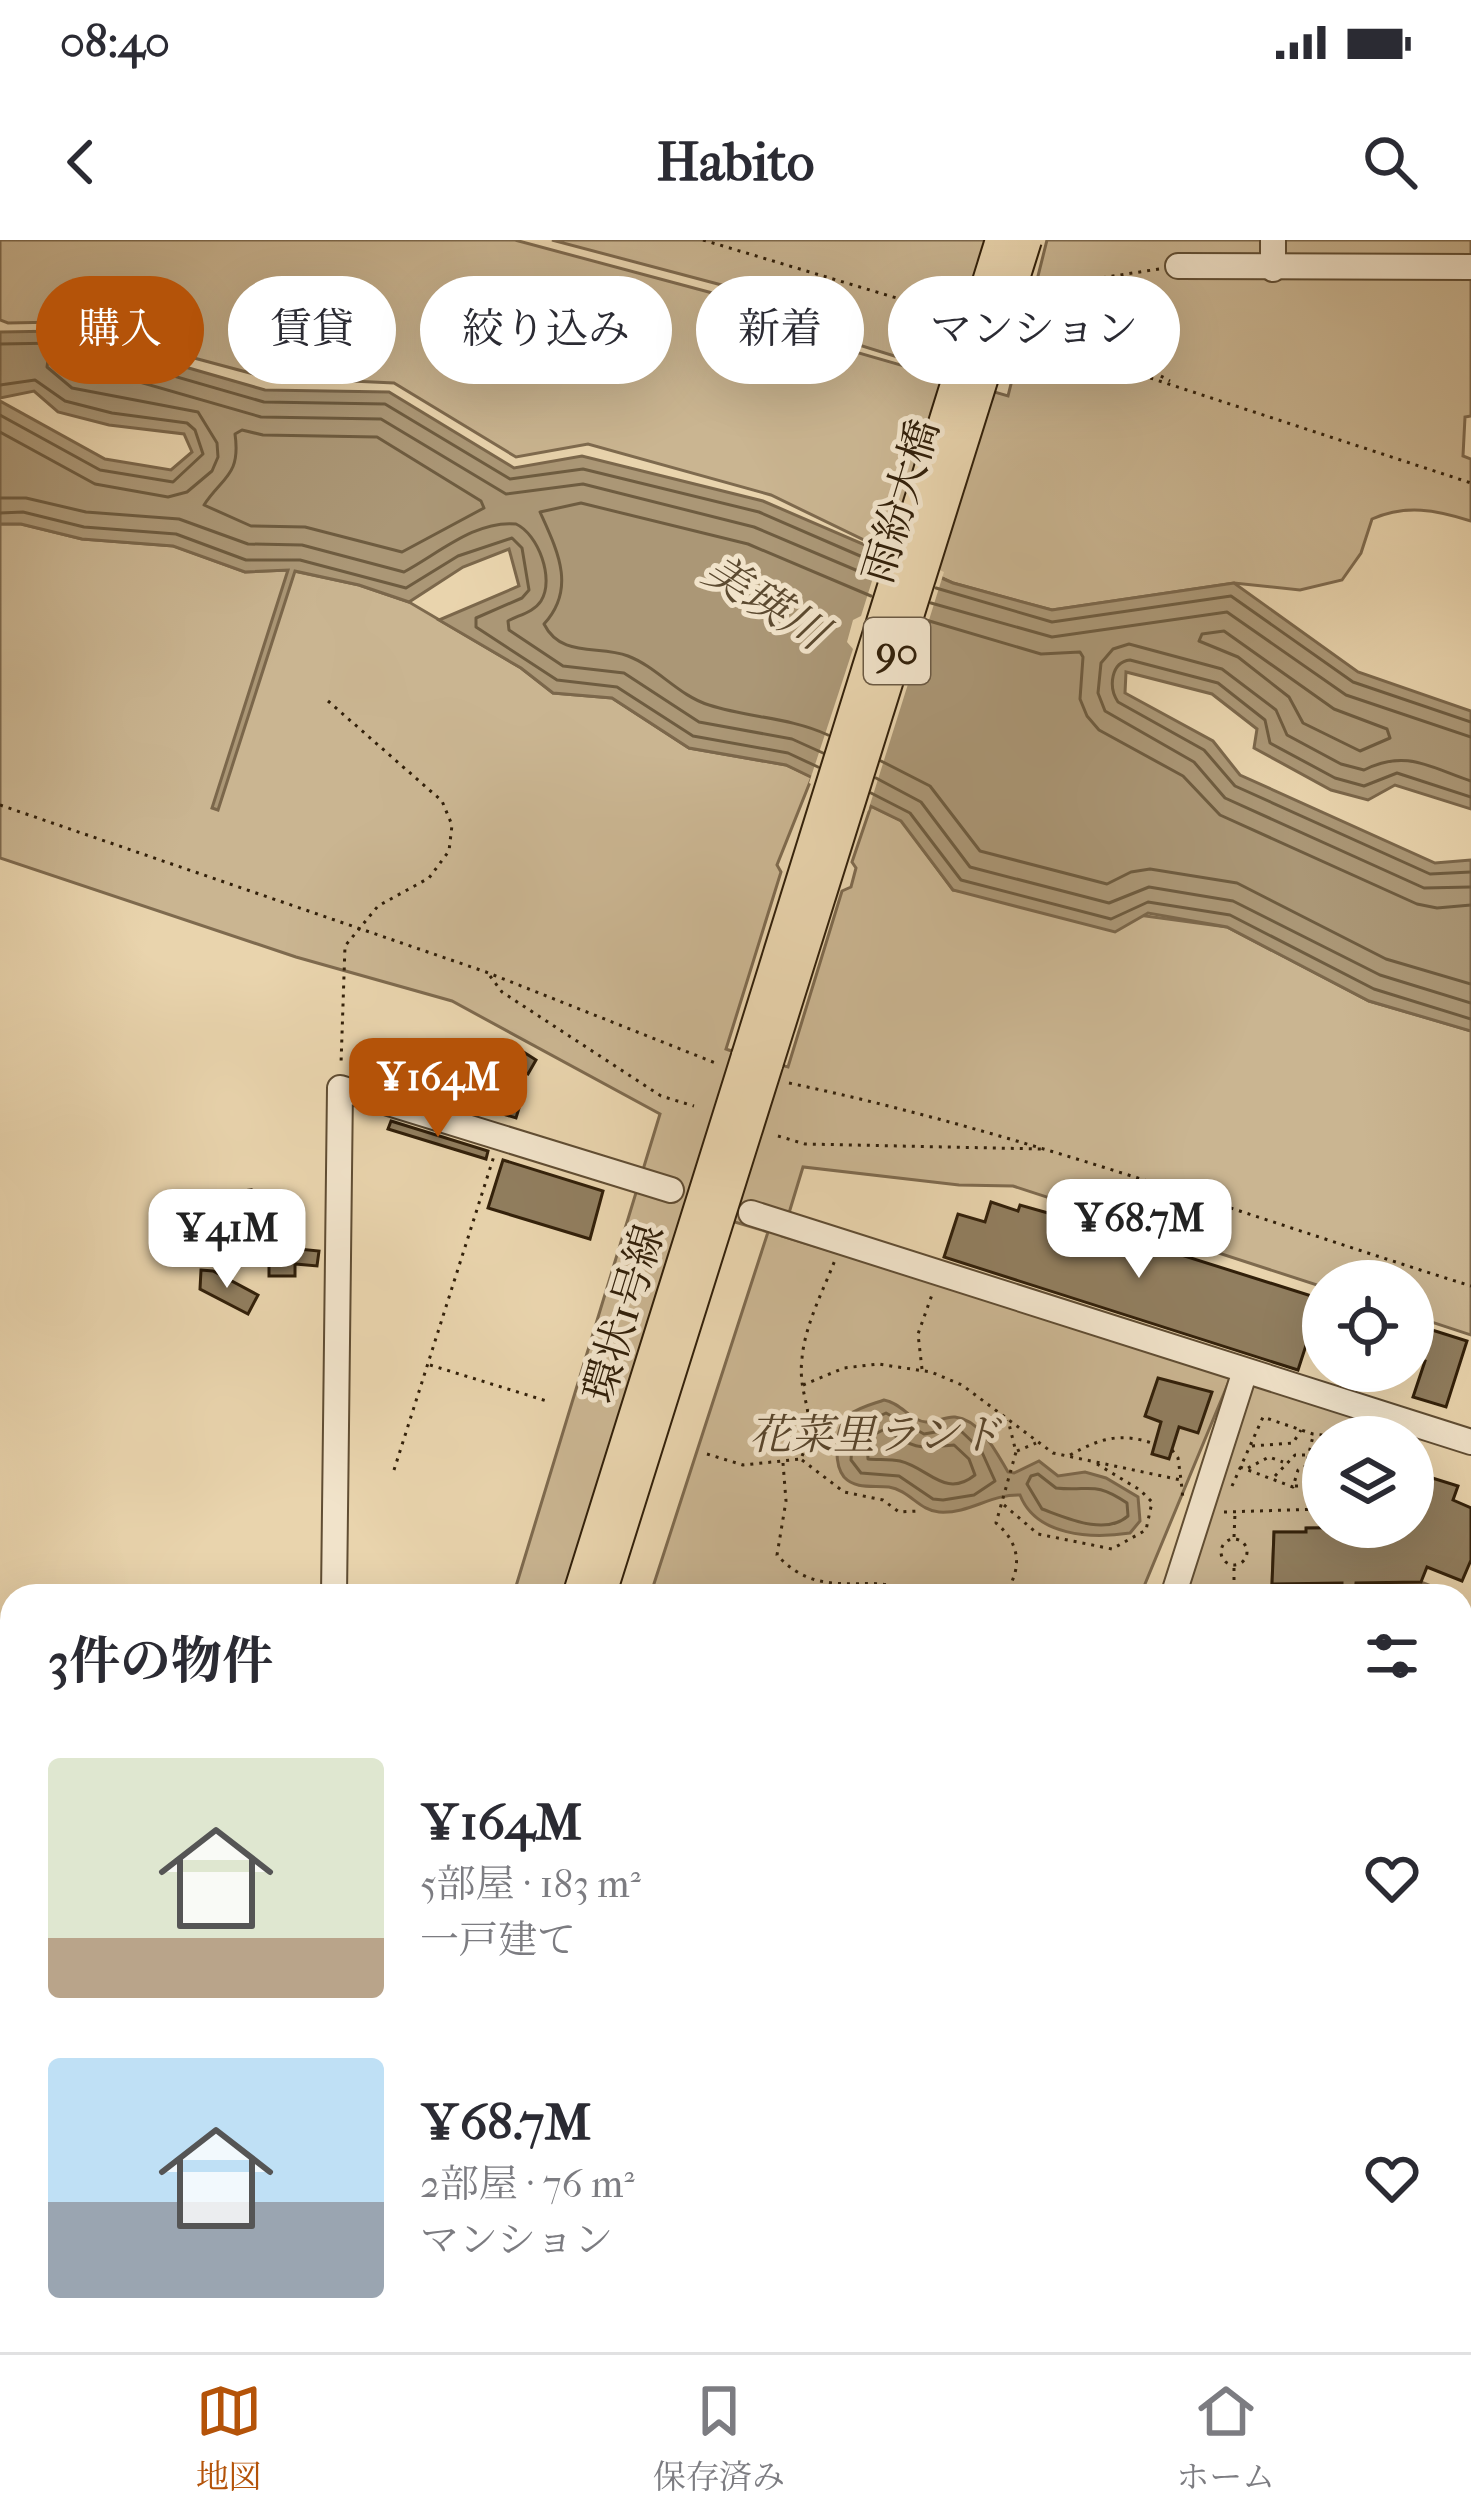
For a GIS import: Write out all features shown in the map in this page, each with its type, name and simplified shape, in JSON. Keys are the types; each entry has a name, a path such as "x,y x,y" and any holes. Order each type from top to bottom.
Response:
{"main road":[{"name":"雨紛大橋","path":"755,1067 1000,240"},
{"name":"雨紛大橋","path":"755,1067 1026,240"},
{"name":"環状1号線","path":"582,1584 755,1067"},
{"name":"環状1号線","path":"604,1584 755,1067"}],"street":[{"path":"1273,240 1273,268"},
{"path":"1178,266 1471,267"},
{"path":"334,1584 340,1088 671,1190"},
{"path":"751,1213 1471,1442"},
{"path":"1177,1584 1245,1371"}],"path":[{"path":"704,240 888,296"},
{"path":"1178,266 1088,280 1077,286 1068,303 1070,314 1083,328 1180,387"},
{"path":"1171,384 1471,483"},
{"path":"328,701 442,801 452,825 449,851 430,878 378,906 345,946 340,1088"},
{"path":"0,805 755,1067 1050,1149 1471,1286"},
{"path":"487,972 502,992 641,1083 694,1106"},
{"path":"778,1136 805,1144 1050,1149"},
{"path":"394,1470 500,1137"},
{"path":"801,1459 811,1416 802,1385 802,1358 842,1241"},
{"path":"922,1371 918,1334 940,1273"},
{"path":"802,1385 844,1368 878,1364 922,1371 962,1385 1053,1453 1180,1480"},
{"path":"428,1365 550,1402"},
{"path":"1007,1418 1016,1451 996,1523 1011,1536 1018,1554 1012,1584"},
{"path":"1172,1450 1178,1458 1180,1494 1189,1507 1226,1501 1243,1468 1250,1446 1263,1418 1301,1430 1293,1442 1250,1446"},
{"path":"1068,1456 1097,1440 1117,1436 1154,1444"},
{"path":"1016,1451 1037,1442"},
{"path":"1269,1445 1269,1457"},
{"path":"707,1454 743,1465 801,1459"},
{"path":"1273,1479 1284,1463 1302,1455"},
{"path":"1243,1468 1269,1457 1284,1463"},
{"path":"801,1459 844,1492 883,1500 899,1512 918,1511"},
{"path":"1005,1501 1039,1534 1112,1549 1146,1531 1152,1502 1141,1490 1090,1460"},
{"path":"783,1463 786,1501 777,1555 793,1573 824,1584"},
{"path":"1243,1468 1302,1486"},
{"path":"1294,1486 1302,1468"},
{"path":"1202,1505 1234,1513 1302,1510"},
{"path":"1234,1513 1234,1539"},
{"path":"1234,1539 1247,1552 1242,1563 1234,1566 1222,1559 1221,1550 1234,1539"},
{"path":"1234,1566 1234,1584"}],"green space":[{"path":"0,240 515,240 649,276 420,276 420,384 672,384 672,282 696,289 696,384 864,384 864,355 888,361 888,384 966,384 1008,396 1011,384 1180,384 1180,276 1038,276 1047,240 1471,240 1471,416 1465,417 1463,456 1471,459 1471,521 1421,510 1372,519 1361,553 1342,580 1300,590 1234,583 1052,610 953,583 771,495 588,444 516,457 396,384 396,276 228,276 228,367 204,361 204,276 36,276 36,322 0,320"},
{"path":"552,240 987,240 976,276 888,276 888,354 864,347 864,276 696,278"},
{"path":"0,524 21,524 82,539 174,546 245,572 289,570 359,585 409,602 521,668 553,693 612,698 689,748 786,765 812,777 777,865 781,872 726,1049 737,1053 568,1584 517,1584 660,1114 452,1001 296,957 0,858"},
{"name":"花菜里ランド","path":"871,806 902,821 953,890 1227,927 1369,1001 1471,1031 1471,1335 1434,1323 1434,1260 1302,1260 1302,1280 1013,1186 959,1185 803,1167 782,1236 1232,1374 1145,1584 654,1584 768,1232 728,1220 777,1064 788,1067 842,891 851,887 856,868 852,862"},
{"path":"1258,1381 1368,1416 1302,1416 1302,1532 1274,1532 1272,1583 1426,1584 1181,1584 1247,1386"}],"water":[{"name":"美瑛川","path":"36,331 36,384 204,384 204,372 228,379 228,384 265,390 389,392 514,468 582,456 763,501 953,583 1052,610 1234,583 1358,672 1471,711 1471,809 1395,785 1368,800 1331,790 1254,748 1257,729 1212,694 1126,672 1125,693 1213,741 1240,775 1435,863 1471,860 1471,1031 1369,1001 1227,927 1148,913 1115,932 953,890 901,821 786,765 689,748 612,698 553,693 521,668 439,620 519,586 509,549 463,567 409,602 295,571 218,810 212,808 288,570 245,572 173,546 82,539 21,524 0,524 0,401 105,459 171,470 192,452 184,434 109,425 58,412 34,391 0,398 0,332"},
{"path":"884,1400 920,1421 955,1417 973,1424 1008,1472 1039,1461 1058,1476 1085,1472 1106,1478 1138,1497 1140,1521 1130,1533 1066,1532 1038,1519 1020,1495 939,1512 896,1489 854,1484 844,1477 838,1463 841,1427 853,1412"}],"pier":[{"path":"883,546 944,572 924,636 928,642 923,660 914,665 868,811 809,783 853,649 847,642 853,620 861,616"}],"building":[{"path":"511,1044 536,1060 528,1074 502,1058"},
{"path":"451,1073 523,1095 516,1118 444,1096"},
{"path":"391,1121 488,1151 486,1159 388,1129"},
{"path":"503,1160 603,1191 590,1239 488,1208"},
{"path":"251,1190 251,1208 238,1209 237,1260 211,1259 208,1195"},
{"path":"991,1202 1018,1211 1020,1205 1302,1293 1298,1370 944,1257 958,1214 985,1222"},
{"path":"269,1246 319,1251 317,1266 295,1264 295,1276 269,1276"},
{"path":"201,1270 213,1271 258,1295 248,1314 200,1289"},
{"path":"1434,1331 1467,1341 1446,1407 1413,1397 1415,1392 1434,1392"},
{"path":"1158,1378 1212,1392 1198,1433 1179,1427 1169,1459 1152,1454 1161,1422 1145,1416"},
{"path":"1434,1479 1458,1486 1453,1500 1471,1508 1471,1560 1462,1581 1427,1567 1421,1582 1272,1584 1274,1532 1302,1532 1302,1548 1434,1548"}]}
